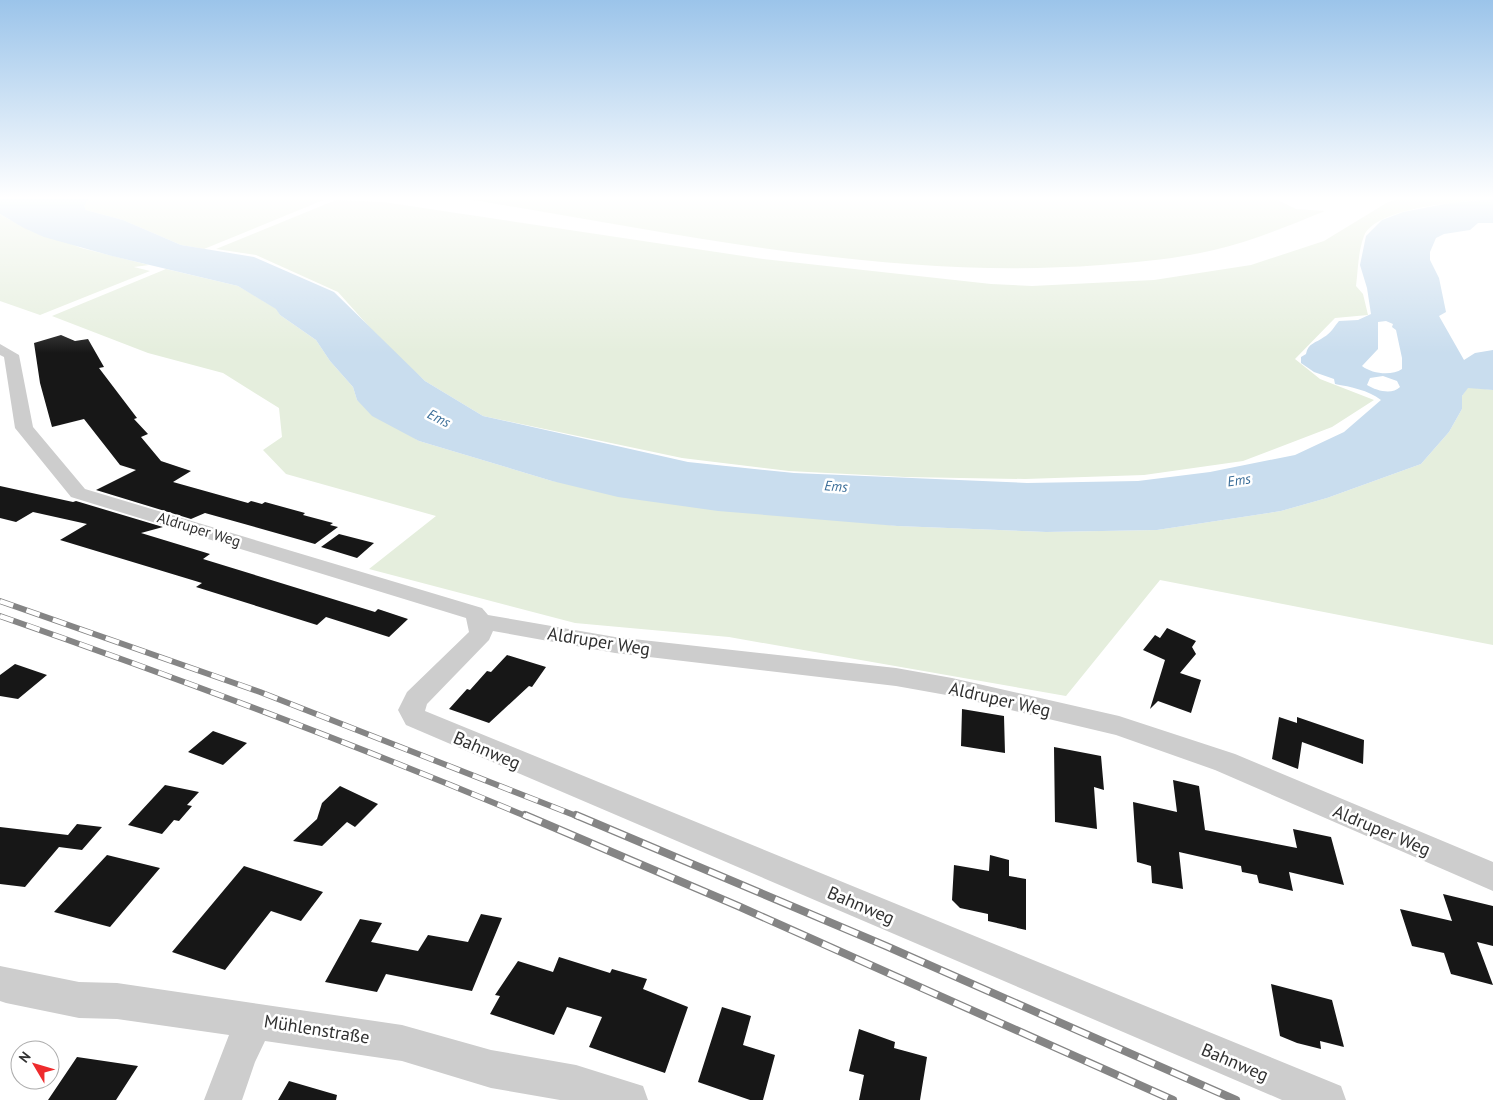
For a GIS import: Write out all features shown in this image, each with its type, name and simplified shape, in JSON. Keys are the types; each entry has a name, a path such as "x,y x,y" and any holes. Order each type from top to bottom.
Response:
{"street":[{"name":"Aldruper Weg","path":"0,349 11,355 24,428 78,493 474,612 480,621 615,645 896,677 952,687 1119,726 1225,762 1493,877"},
{"name":"Bahnweg","path":"480,621 481,634 416,699 411,710 415,718 1327,1100"},
{"name":"Mühlenstraße","path":"0,983 79,1000 117,1000 402,1043 491,1069 576,1084 629,1100"},
{"path":"223,1100 238,1056 256,1020"}],"green space":[{"path":"0,250 90,250 149,265 134,267 150,271 40,315 0,301"},
{"path":"225,250 705,250 763,259 991,284 1032,286 1154,280 1251,265 1296,250 1360,250 1356,286 1363,294 1368,315 1335,318 1295,359 1320,379 1374,400 1332,427 1243,461 1144,475 1025,479 905,477 789,471 682,458 483,416 425,381 381,340 338,292 256,255"},
{"path":"779,250 1211,250 1158,260 1101,265 1021,268 942,266 862,260"},
{"path":"166,269 238,286 277,309 280,315 316,340 330,361 353,387 357,400 419,441 552,481 897,526 1046,532 1157,530 1281,511 1327,498 1421,464 1449,432 1462,409 1462,396 1468,387 1493,390 1493,645 1160,580 1066,696 729,637 575,623 369,569 436,516 286,474 263,450 282,437 279,408 223,373 148,353 52,316"}],"water":[{"name":"Ems","path":"92,250 213,250 254,257 334,292 425,381 483,416 688,462 794,473 1027,483 1138,481 1210,472 1295,455 1344,432 1381,400 1365,391 1335,384 1334,379 1314,372 1301,363 1301,357 1306,354 1310,345 1328,334 1339,321 1358,320 1371,314 1367,288 1360,265 1363,250 1431,250 1430,260 1439,278 1446,312 1439,316 1464,360 1475,353 1493,350 1493,390 1468,388 1462,396 1462,409 1449,432 1421,464 1327,498 1281,511 1157,530 1046,532 897,526 718,511 618,497 552,481 419,441 372,416 357,400 353,387 330,361 316,340 280,315 276,309 238,286","holes":["1386,321 1393,324 1392,327 1396,330 1402,358 1402,369 1393,373 1382,373 1366,369 1362,366 1378,349 1378,322","1383,376 1397,381 1400,387 1393,391 1375,389 1367,385 1370,378"]}],"building":[{"path":"61,335 75,341 88,339 104,367 99,368 137,418 134,419 148,434 141,437 161,461 191,471 173,482 248,503 251,501 262,504 265,502 305,513 303,515 333,523 330,525 338,527 315,544 205,513 191,519 96,490 136,470 120,465 84,419 52,427 40,383 34,343"},
{"path":"0,486 73,502 76,501 163,527 141,533 210,554 203,559 375,612 378,609 408,619 389,637 326,617 317,625 196,587 202,583 60,540 87,524 33,512 16,522 0,518"},
{"path":"339,534 374,543 357,558 321,547"},
{"path":"1167,628 1196,641 1192,647 1196,654 1180,673 1201,680 1191,713 1158,701 1150,709 1165,660 1143,650 1155,635 1160,638"},
{"path":"507,655 546,667 532,687 529,686 489,723 449,709 467,689 470,690 487,671 491,672"},
{"path":"15,664 47,675 18,699 0,696 0,675"},
{"path":"962,709 1004,716 1005,753 961,746"},
{"path":"1279,717 1297,723 1297,717 1364,740 1363,764 1302,742 1298,769 1272,759"},
{"path":"213,731 247,743 223,765 188,752"},
{"path":"1054,747 1101,756 1104,790 1094,787 1097,829 1055,822"},
{"path":"1173,780 1199,786 1205,830 1297,848 1293,829 1331,837 1344,885 1289,872 1293,891 1259,883 1257,875 1242,872 1241,866 1179,852 1183,889 1152,883 1151,866 1137,862 1133,802 1177,812"},
{"path":"165,785 199,792 187,805 192,806 179,821 174,820 162,834 128,825"},
{"path":"340,786 378,804 355,827 347,822 322,846 293,841 317,819 322,803"},
{"path":"77,824 102,827 82,850 59,847 25,887 0,884 0,827 68,835"},
{"path":"107,855 160,868 110,927 54,912"},
{"path":"990,855 1009,860 1009,876 1026,879 1026,930 988,921 988,914 960,908 952,900 954,865 989,871"},
{"path":"244,866 323,892 301,921 271,911 225,970 172,952"},
{"path":"1443,894 1493,906 1493,946 1477,942 1493,985 1451,974 1444,953 1412,946 1400,909 1452,921"},
{"path":"481,914 502,918 472,991 386,974 377,992 325,982 360,919 382,923 371,942 418,951 428,935 468,942"},
{"path":"559,957 610,973 612,969 647,979 643,989 688,1007 665,1073 589,1047 602,1017 567,1007 554,1035 490,1014 500,996 495,995 518,961 553,972"},
{"path":"1271,984 1332,1000 1344,1047 1320,1041 1321,1049 1297,1043 1280,1036"},
{"path":"722,1007 751,1016 743,1045 775,1055 763,1100 750,1100 698,1082"},
{"path":"859,1029 895,1042 894,1048 927,1057 920,1100 859,1100 864,1075 849,1071"},
{"path":"77,1057 138,1066 116,1100 48,1100 55,1090 60,1090 60,1082"},
{"path":"289,1081 337,1095 336,1100 278,1100"}],"railway":[{"path":"0,601 260,692 579,817"},
{"path":"0,616 266,712 528,817"},
{"path":"525,815 738,906 1173,1100"},
{"path":"576,815 886,946 1236,1100"}]}
